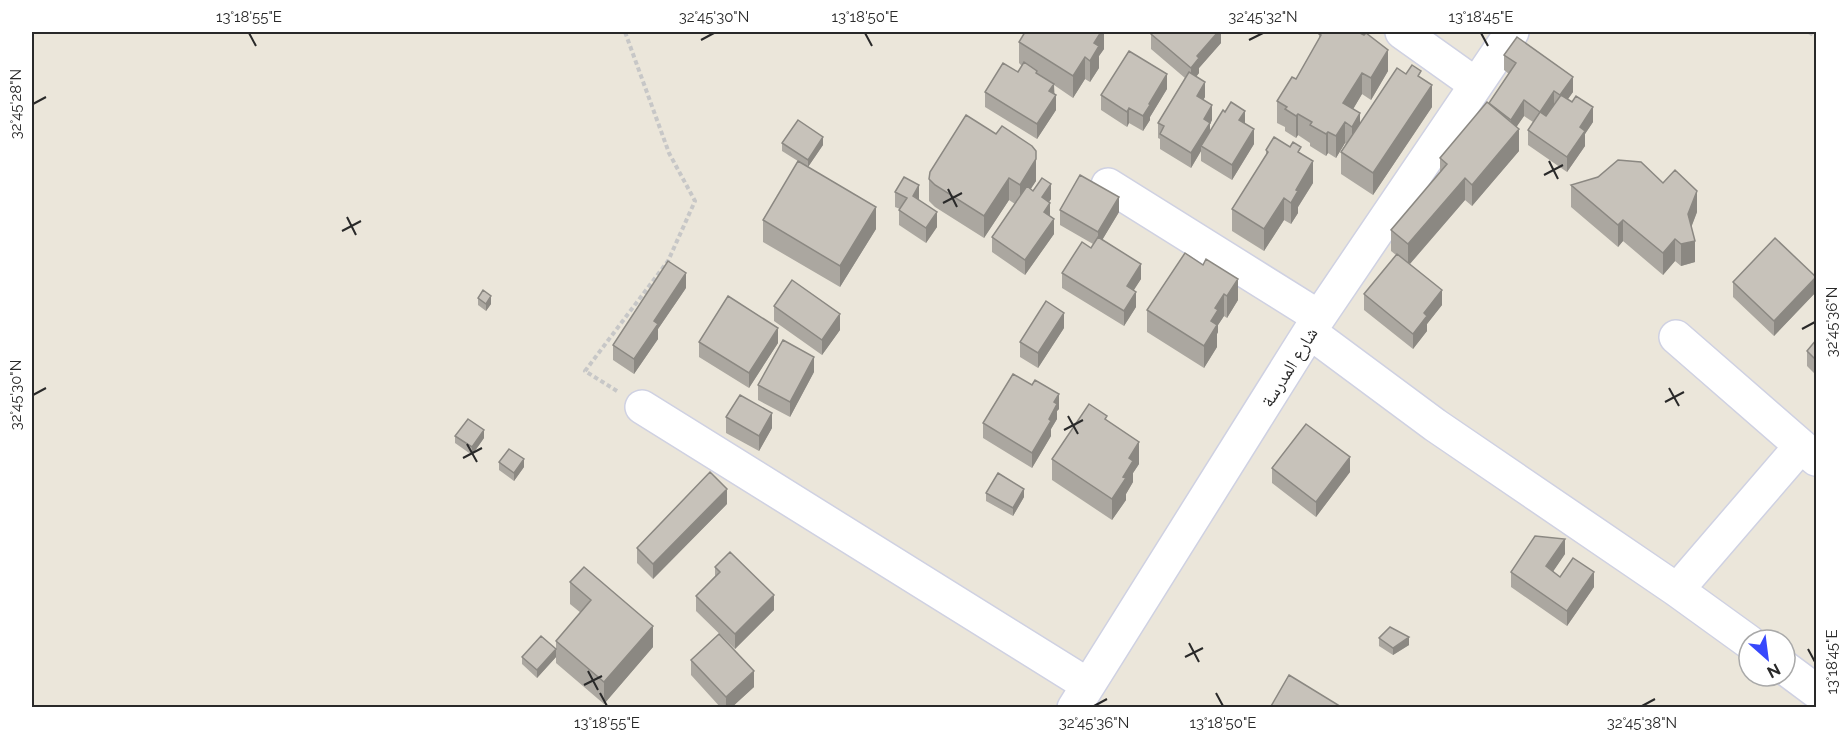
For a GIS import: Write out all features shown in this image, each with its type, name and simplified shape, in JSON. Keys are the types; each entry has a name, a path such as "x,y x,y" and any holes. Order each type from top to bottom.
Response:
{"street":[{"path":"1402,32 1475,84"},
{"name":"شارع المدرسة","path":"1086,699 1203,500 1315,325 1512,32"},
{"path":"1108,185 1315,325 1435,425 1737,633"},
{"path":"1676,337 1809,453 1677,590"},
{"path":"642,407 1086,699"},
{"path":"1797,677 1816,691"}],"path":[{"path":"625,32 669,153 695,201 668,261 585,371 642,407"},
{"path":"1809,32 1816,37"}],"building":[{"path":"1025,32 1101,32 1094,43 1099,46 1090,61 1085,57 1073,76 1019,42"},
{"path":"1153,32 1218,32 1197,56 1199,58 1191,68 1151,34"},
{"path":"1320,32 1358,32 1364,35 1366,33 1388,50 1371,78 1362,73 1343,103 1360,113 1352,127 1345,122 1336,136 1328,132 1326,134 1310,125 1312,122 1298,114 1296,116 1277,101 1292,77 1296,79 1321,35"},
{"path":"1517,37 1573,77 1560,95 1554,91 1540,112 1524,100 1511,120 1489,103 1516,63 1504,55"},
{"path":"1129,51 1167,74 1143,116 1129,108 1127,112 1101,95"},
{"path":"1024,62 1054,84 1049,91 1056,95 1037,124 985,92 1003,63 1018,72"},
{"path":"1412,65 1421,71 1418,76 1432,85 1373,173 1341,152 1397,68 1406,74"},
{"path":"1189,72 1205,82 1197,96 1212,105 1204,119 1210,123 1191,153 1160,134 1164,126 1158,123"},
{"path":"1561,95 1572,102 1576,96 1593,107 1580,127 1585,131 1567,157 1528,130 1540,112 1546,116"},
{"path":"1231,102 1245,111 1239,120 1254,129 1232,165 1201,146 1223,110 1225,112"},
{"path":"1487,102 1519,129 1472,185 1465,178 1408,244 1391,230 1447,164 1440,158"},
{"path":"966,115 996,134 1002,126 1036,151 1036,159 1020,185 1009,178 984,216 929,179 930,172"},
{"path":"798,120 823,137 808,160 782,143"},
{"path":"1274,137 1290,147 1293,142 1301,147 1298,152 1313,161 1291,203 1284,198 1264,229 1232,209 1268,152 1266,150"},
{"path":"1618,160 1641,162 1663,183 1675,170 1697,191 1688,214 1695,241 1681,244 1675,239 1663,253 1623,220 1618,225 1571,185 1598,177"},
{"path":"798,161 876,207 840,266 763,220"},
{"path":"1080,175 1119,197 1098,232 1060,210"},
{"path":"904,177 919,185 913,196 937,212 926,228 899,210 907,198 895,192"},
{"path":"1042,178 1051,184 1042,197 1050,203 1044,212 1054,219 1025,260 992,237 1027,186 1033,191"},
{"path":"1098,237 1141,264 1127,286 1136,292 1124,311 1062,273 1082,242 1091,248"},
{"path":"1775,238 1816,277 1774,321 1733,282"},
{"path":"1185,253 1203,265 1206,259 1238,279 1227,296 1224,294 1215,308 1218,310 1211,321 1217,325 1204,346 1147,310"},
{"path":"1397,254 1442,290 1424,313 1427,316 1413,334 1364,294"},
{"path":"668,261 686,273 654,321 658,324 634,359 613,345"},
{"path":"792,280 840,314 822,340 774,306"},
{"path":"483,290 491,296 486,304 478,298"},
{"path":"728,296 778,328 749,373 699,342"},
{"path":"1046,301 1064,313 1038,353 1020,342"},
{"path":"783,340 814,357 790,402 758,385"},
{"path":"1816,340 1816,360 1807,351"},
{"path":"1013,374 1032,385 1035,380 1059,394 1054,402 1057,404 1049,419 1051,421 1032,453 983,423"},
{"path":"740,395 772,413 759,436 726,417"},
{"path":"1089,404 1107,416 1105,419 1139,442 1129,458 1133,461 1123,477 1126,478 1112,499 1052,459"},
{"path":"468,419 484,430 472,447 455,436"},
{"path":"1306,424 1350,457 1316,502 1272,468"},
{"path":"509,449 524,459 514,473 499,462"},
{"path":"710,472 727,489 653,564 637,548"},
{"path":"998,473 1024,489 1013,508 986,493"},
{"path":"1535,536 1565,539 1546,566 1560,577 1573,558 1594,572 1567,611 1511,572"},
{"path":"730,552 774,595 735,634 696,596 720,572 715,567"},
{"path":"584,567 653,626 604,682 556,641 591,600 570,582"},
{"path":"1390,627 1409,637 1393,648 1379,638"},
{"path":"719,634 754,671 726,697 691,660"},
{"path":"541,636 556,649 537,670 522,657"},
{"path":"1289,675 1343,708 1270,708"}]}
